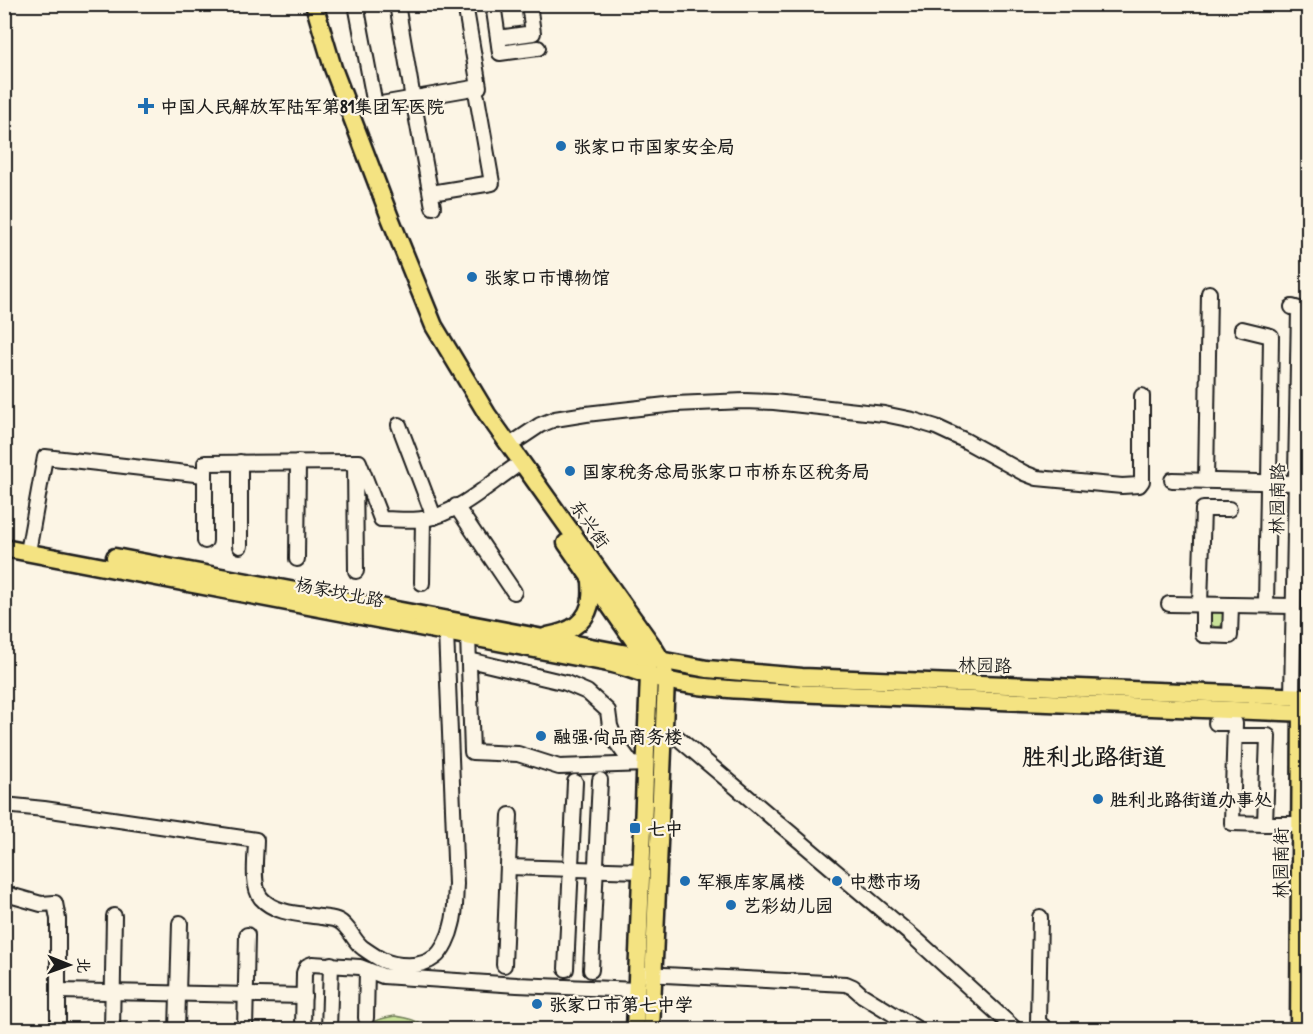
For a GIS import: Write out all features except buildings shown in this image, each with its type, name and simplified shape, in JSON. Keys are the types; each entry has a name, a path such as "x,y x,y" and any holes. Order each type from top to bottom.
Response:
{"main road":[{"name":"东兴街","path":"305,4 324,71 387,240 428,335 482,424 506,449 662,661 666,680 663,735 643,979 635,1029"},
{"name":"东兴街","path":"315,4 333,68 434,326 488,414 513,468 645,658 649,675 639,764 643,979 651,1029"},
{"name":"杨家坟北路","path":"4,536 29,547 608,663 666,680"},
{"name":"杨家坟北路","path":"4,548 29,547 542,637 662,661"},
{"path":"542,637 559,634 580,622 587,612 591,599 591,579"},
{"path":"642,631 670,653 699,668"},
{"name":"林园路","path":"662,661 699,668 802,677 1302,703"},
{"name":"林园路","path":"666,680 793,693 1302,703"},
{"name":"林园南街","path":"1299,1029 1302,703"}],"street":[{"path":"356,4 375,105 414,104 479,87 465,4"},
{"path":"397,4 432,200 492,183 477,97"},
{"path":"493,4 501,53 538,48"},
{"path":"498,38 533,33 529,4"},
{"path":"1206,481 1209,293"},
{"name":"林园南路","path":"1292,307 1299,309 1293,606 1302,703"},
{"path":"1242,329 1271,336 1266,605"},
{"path":"506,449 540,425 565,417 675,404 774,402 884,414 913,420 936,427 964,440 1023,473 1037,478 1122,486 1138,484 1142,480 1142,396"},
{"path":"399,425 429,518 422,583"},
{"path":"29,547 45,456 204,475"},
{"path":"240,462 240,546"},
{"path":"297,559 298,462"},
{"path":"356,462 356,571"},
{"path":"205,542 204,463 359,462 381,519 429,518 441,515 513,468"},
{"path":"1172,480 1269,486 1296,483"},
{"path":"456,507 514,592"},
{"path":"1229,509 1203,508 1203,635 1230,636 1231,605"},
{"path":"1294,579 1308,579"},
{"path":"1169,604 1293,606"},
{"path":"4,805 256,840 255,884 260,897 270,905 281,910 339,921 360,945 382,960 396,964 424,963 436,956 444,945 452,927 455,911 456,884 446,632"},
{"path":"468,636 472,752 518,754 559,767 639,764"},
{"path":"469,660 566,683 587,692 608,711 610,726 616,742 639,764"},
{"path":"1216,723 1235,723 1232,823 1300,824"},
{"path":"663,735 676,737 685,744 917,940 1016,1029"},
{"path":"1241,736 1268,736 1264,824"},
{"path":"591,970 600,780"},
{"path":"566,969 575,782"},
{"path":"504,965 510,815"},
{"path":"508,867 642,871"},
{"path":"4,892 41,904 55,903 58,919 58,1029"},
{"path":"112,1029 114,916"},
{"path":"1040,916 1043,1026"},
{"path":"177,1029 180,923"},
{"path":"245,1029 247,935"},
{"path":"303,1029 304,974 307,966 326,964 360,967 383,976 517,985 643,979 846,984 919,1029"},
{"path":"321,979 326,964"},
{"path":"326,964 329,1029"},
{"path":"366,1018 367,970"},
{"path":"59,991 304,996"}],"green space":[{"path":"1214,611 1220,611 1225,619 1223,625 1214,627 1209,622 1209,616"},
{"path":"395,1016 420,1023 427,1029 363,1029 374,1021"}],"place":[{"name":"中国人民解放军陆军第81集团军医院","path":"146,106"},
{"name":"张家口市国家安全局","path":"561,146"},
{"name":"张家口市博物馆","path":"472,277"},
{"name":"国家税务总局张家口市桥东区税务局","path":"570,471"},
{"name":"融强·尚品商务楼","path":"541,736"},
{"name":"胜利北路街道办事处","path":"1098,799"},
{"name":"七中","path":"635,828"},
{"name":"军粮库家属楼","path":"685,881"},
{"name":"中懋市场","path":"837,881"},
{"name":"艺彩幼儿园","path":"731,905"},
{"name":"张家口市第七中学","path":"537,1004"}],"district":[{"name":"胜利北路街道","path":"1094,756"}]}
